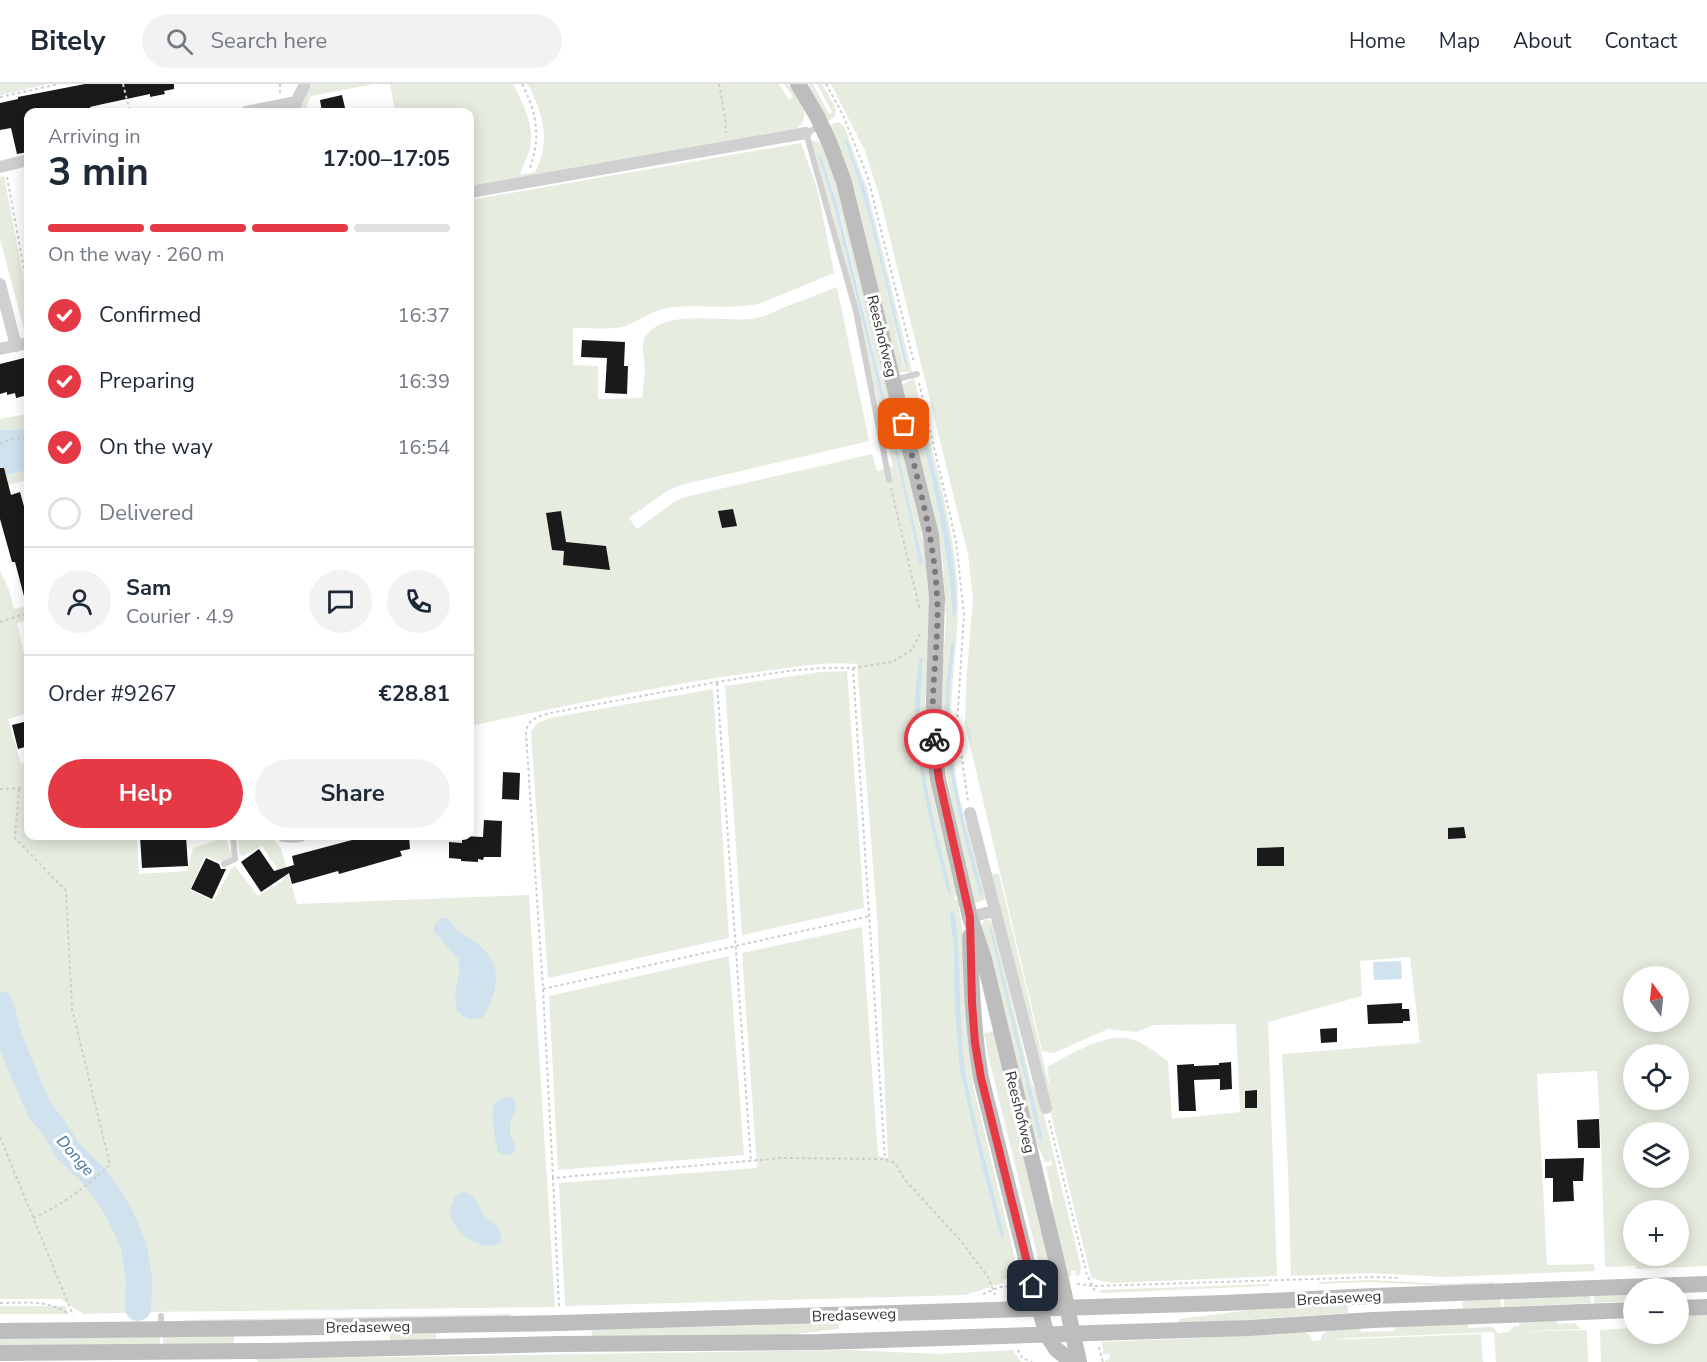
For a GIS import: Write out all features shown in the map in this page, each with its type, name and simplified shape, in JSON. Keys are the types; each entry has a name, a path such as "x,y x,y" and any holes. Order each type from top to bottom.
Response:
{"main road":[{"name":"Reeshofweg","path":"798,84 821,126 844,182 930,535 935,568 938,630 933,734 939,779 970,917 984,959 1079,1362"},
{"name":"Reeshofweg","path":"970,917 972,1003 981,1078 1047,1335"},
{"name":"Bredaseweg","path":"0,1331 161,1323 269,1328 559,1316 1040,1309 1707,1284"},
{"path":"1373,1320 1362,1309 1365,1302 1374,1296"},
{"path":"1689,1307 1707,1306"},
{"name":"Bredaseweg","path":"0,1353 161,1357 270,1351 558,1344 744,1344 1248,1328 1373,1320 1623,1310"},
{"path":"558,1344 569,1339 572,1334 559,1316"},
{"path":"269,1328 260,1333 256,1340 260,1347 270,1351"},
{"path":"1047,1335 1056,1349 1072,1362"}],"street":[{"path":"295,107 305,84"},
{"path":"474,191 806,133"},
{"path":"2,166 24,161"},
{"path":"0,284 22,344 0,349"},
{"name":"Reeshofweg","path":"970,813 1046,1108"},
{"path":"970,917 994,911"}],"lane":[{"path":"821,126 806,133 856,311 889,480"},
{"path":"893,380 917,374"},
{"path":"224,864 237,860 234,840"}],"path":[{"path":"0,97 59,84"},
{"path":"123,84 129,108"},
{"path":"522,84 535,118 537,143 525,183"},
{"path":"719,84 725,116 727,148"},
{"path":"826,84 852,134"},
{"path":"2,166 24,272"},
{"path":"0,444 14,438 24,439"},
{"path":"889,480 920,611"},
{"path":"0,622 24,615"},
{"path":"559,1316 543,989 526,726 534,719 550,713 717,682 788,671 853,668 892,662 912,650 921,629"},
{"path":"853,668 885,1159"},
{"path":"717,682 751,1162"},
{"path":"0,789 24,788"},
{"path":"19,789 15,838 66,891 72,1009 110,1165 74,1196 33,1218"},
{"path":"543,989 870,916"},
{"name":"Reeshofweg","path":"1046,1108 1087,1275 1094,1286"},
{"path":"0,1137 74,1318 61,1309 45,1303 0,1303"},
{"path":"553,1178 782,1158 885,1159 895,1163 905,1180 961,1241 988,1277 993,1290"}],"shaded area":[{"path":"0,84 48,84 0,95"},
{"path":"313,84 374,84 311,96 308,108 301,108 304,96"},
{"path":"390,84 513,84 521,99 531,131 530,148 520,175 535,172 542,155 544,140 541,115 528,84 779,84 789,100 793,97 784,84 788,84 800,100 804,116 798,128 474,187 474,108 394,108"},
{"path":"808,84 813,84 829,114 832,112 817,84 822,84 836,109 835,117 828,121"},
{"path":"831,84 1707,84 1707,1266 1636,1269 1635,1266 1605,1267 1597,1071 1537,1074 1547,1265 1594,1264 1595,1271 1444,1277 1372,1273 1291,1276 1282,1054 1420,1043 1410,957 1360,961 1362,996 1268,1022 1277,1276 1112,1283 1091,1277 992,874 999,874 1050,1089 1047,1067 1099,1042 1110,1039 1131,1039 1150,1048 1168,1061 1172,1119 1240,1112 1236,1024 1154,1025 1136,1032 1108,1029 1054,1053 1042,1051 965,724 973,599 968,554 880,198 865,151"},
{"path":"838,122 844,126 867,188 912,372 899,372 856,195 830,125","holes":["847,139 866,191 908,366 904,366 871,224 844,140"]},
{"path":"809,139 821,143 836,183 896,426 894,432 883,423 832,214","holes":["818,156 832,187 891,423 888,424 835,210"]},
{"path":"801,143 818,191 834,273 761,303 668,308 620,327 573,328 573,365 598,366 598,399 642,398 645,370 643,345 645,338 653,329 664,323 693,318 750,319 759,317 837,287 869,441 681,485 667,491 629,518 637,529 674,502 685,497 872,454 877,471 893,466 887,440 892,439 901,446 924,544 929,599 929,647 925,703 927,754 936,808 957,896 954,897 958,900 965,951 967,1033 973,1085 1016,1263 1017,1279 1004,1279 1003,1283 965,1295 565,1306 559,1183 757,1168 742,953 862,927 878,1156 888,1158 877,915 857,664 807,665 721,677 613,696 474,725 474,199"},
{"path":"4,176 24,280 24,329 0,239 0,177"},
{"path":"914,378 939,478 954,554 958,615 951,703 952,743 964,811 987,899 975,903 952,805 943,752 942,675 946,620 943,563 934,512 902,385","holes":["919,424 943,508 950,542 952,615 945,540","951,642 953,642 954,651 949,705 951,740 980,895 956,799 946,734 945,707"]},
{"path":"24,415 24,429 0,430 0,419"},
{"path":"24,471 24,481 0,487 0,476"},
{"path":"0,571 9,589 14,609 24,607 24,621 17,623 24,654 24,714 8,719 21,764 24,763 24,840 137,840 139,874 187,871 193,848 217,840 227,840 232,857 222,862 205,856 190,890 214,901 231,869 235,866 258,896 285,879 262,846 243,856 239,854 238,840 274,840 281,848 297,904 529,895 555,1307 83,1314 61,1299 0,1299"},
{"path":"847,671 864,908 742,935 725,686 821,672"},
{"path":"713,689 729,938 548,978 531,732 537,723 550,718"},
{"path":"985,920 993,923 1031,1081 1041,1103 1081,1267 1080,1275 1076,1276 1075,1271 1071,1271 1071,1276 1067,1277 1053,1225 1052,1195 1046,1167 1052,1165 1052,1161 1045,1162 1031,1135 981,925"},
{"path":"729,956 744,1155 558,1170 549,996"},
{"path":"995,1031 1051,1260 1039,1263 988,1055 984,1033"},
{"path":"1371,1280 1444,1284 1494,1282 1494,1284 1447,1286 1369,1282 1319,1284 1319,1282"},
{"path":"1269,1284 1269,1286 1099,1293 1100,1290"},
{"path":"1623,1294 1623,1302 1594,1303 1594,1295"},
{"path":"1590,1295 1591,1303 1504,1307 1504,1299"},
{"path":"1500,1299 1501,1307 1463,1308 1462,1301"},
{"path":"1348,1305 1348,1313 1179,1324 1179,1319 1250,1310"},
{"path":"0,1306 65,1306 68,1314 0,1314"},
{"path":"511,1314 511,1317 185,1322 185,1320"},
{"path":"1707,1314 1707,1362 1601,1362 1600,1330 1623,1329 1623,1344 1689,1344 1689,1315"},
{"path":"1556,1320 1557,1324 1575,1323 1581,1329 1511,1332 1587,1330 1588,1362 1496,1362 1494,1332 1329,1340 1481,1334 1483,1362 1105,1362 1110,1358 1109,1353 1103,1355 1102,1342 1304,1331 1312,1341 1321,1340 1321,1336 1328,1330 1360,1328 1361,1332 1395,1331 1395,1326 1468,1323 1468,1328 1493,1327 1498,1333 1509,1332 1514,1326 1519,1326 1519,1321"},
{"path":"839,1323 839,1329 768,1337 592,1337 592,1330"},
{"path":"436,1333 436,1340 390,1341 390,1334"},
{"path":"234,1336 234,1344 163,1345 163,1337"},
{"path":"160,1337 160,1345 0,1346 0,1339"},
{"path":"849,1350 939,1354 1013,1350 1021,1362 258,1362 256,1359"}],"water":[{"path":"845,139 847,139 866,191 908,366 905,366 871,224"},
{"path":"820,154 837,203 891,424 888,425 835,210 818,156"},
{"path":"920,422 922,422 925,433 951,546 956,615 952,615 945,546"},
{"path":"24,429 24,471 0,476 0,430"},
{"path":"893,443 896,445 923,563 920,566 914,536"},
{"path":"951,642 954,642 954,651 949,708 950,739 961,806 983,894 980,895 962,827 948,757 945,702"},
{"path":"920,658 923,658 920,713 923,765 950,894 927,807 917,746 916,686"},
{"path":"953,911 957,934 965,1070 1004,1234 1001,1238 960,1070 955,1010 954,949 950,915"},
{"path":"448,918 458,930 480,946 493,963 496,972 495,990 482,1018 469,1020 457,1011 455,999 460,970 458,959 433,930 435,923"},
{"path":"989,926 992,929 1042,1135 1041,1139 1039,1139"},
{"path":"1401,961 1402,979 1374,980 1373,962"},
{"path":"509,1097 515,1099 510,1131 516,1147 513,1153 507,1156 498,1152 493,1107 497,1101"},
{"path":"466,1192 497,1227 501,1242 491,1245 480,1244 470,1240 453,1223 450,1213 452,1202 460,1193"}],"building":[{"path":"85,84 174,84 174,89 164,91 165,94 150,97 150,94 90,108 24,108 24,153 17,154 11,128 0,130 0,103 18,99 18,97"},
{"path":"342,95 345,108 321,108 320,100"},
{"path":"582,340 625,342 624,366 628,366 627,394 605,393 607,358 581,357"},
{"path":"24,358 24,396 16,398 15,393 0,394 0,364"},
{"path":"0,468 4,468 11,495 20,492 24,506 24,596 15,562 12,562 0,519"},
{"path":"733,509 737,526 722,528 718,511"},
{"path":"561,511 566,542 606,546 610,570 563,565 564,551 552,550 546,513"},
{"path":"24,722 24,747 18,749 12,725"},
{"path":"503,772 520,773 519,800 502,799"},
{"path":"484,820 502,821 501,857 484,857 483,860 478,859 478,862 449,858 449,842 462,843 462,840 474,840 474,837 483,837"},
{"path":"1464,827 1466,838 1448,839 1448,828"},
{"path":"140,840 186,840 188,866 142,868"},
{"path":"352,840 409,840 410,849 400,851 402,856 339,874 338,871 292,884 289,873 261,892 241,862 259,849 274,871 294,865 292,856"},
{"path":"1284,847 1284,866 1257,866 1257,848"},
{"path":"206,858 219,864 221,869 226,869 212,899 191,889"},
{"path":"1402,1003 1402,1009 1409,1009 1410,1021 1368,1024 1367,1005"},
{"path":"1337,1028 1337,1042 1321,1043 1320,1029"},
{"path":"1231,1062 1232,1089 1220,1090 1220,1079 1194,1080 1196,1111 1179,1111 1177,1065 1219,1065 1219,1063"},
{"path":"1257,1090 1257,1108 1245,1108 1245,1091"},
{"path":"1599,1119 1600,1148 1578,1148 1577,1120"},
{"path":"1584,1158 1583,1181 1573,1181 1574,1201 1553,1202 1553,1178 1545,1178 1545,1159"}],"waterway":[{"name":"Donge","path":"0,1004 11,1043 39,1109 55,1129 68,1151 95,1177 113,1202 124,1223 134,1247 139,1279 138,1308"}],"way so far":[{"path":"904,424 930,535 938,598 934,739"}],"route":[{"path":"934,739 939,779 970,917 972,1003 981,1078 1033,1286"}]}
